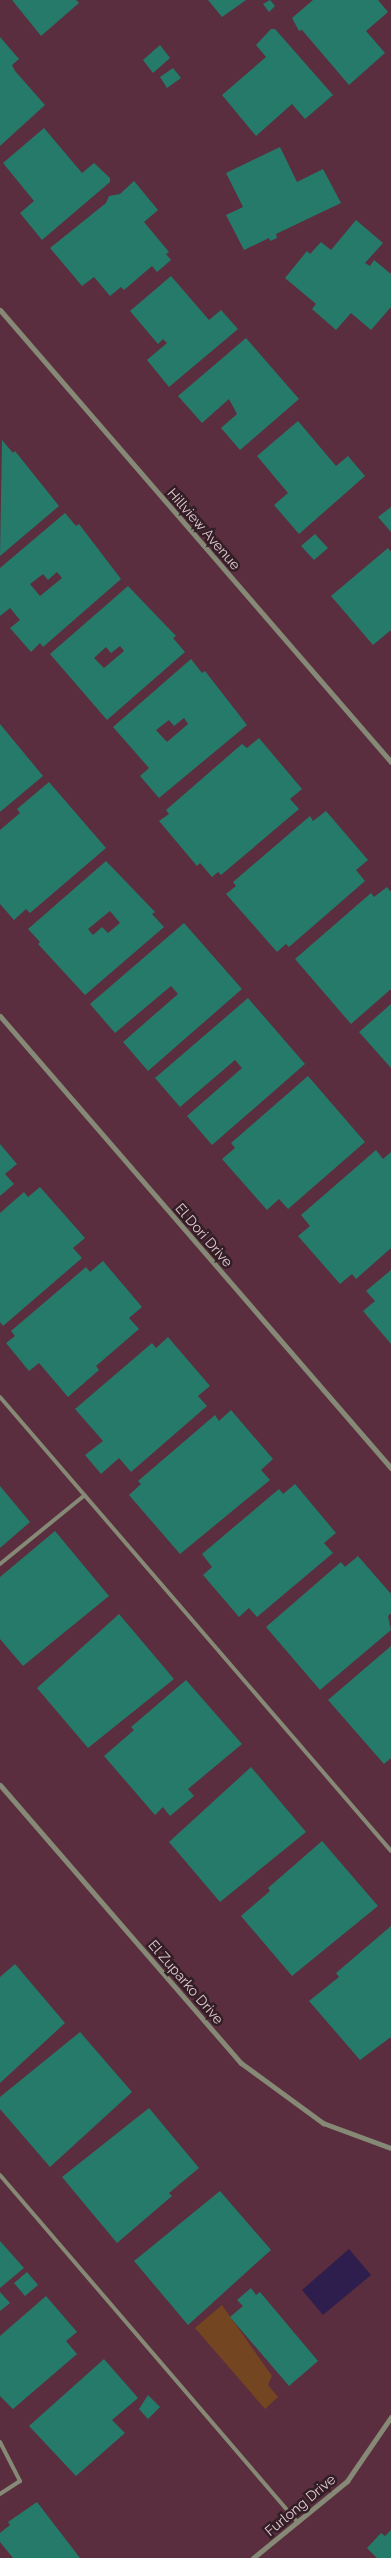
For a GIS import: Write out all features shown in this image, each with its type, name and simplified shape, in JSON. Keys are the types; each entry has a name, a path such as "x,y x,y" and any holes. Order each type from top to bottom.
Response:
{"street":[{"name":"Hillview Avenue","path":"0,310 390,758"},
{"name":"El Dori Drive","path":"0,1016 391,1468"},
{"name":"El Zuparko Drive","path":"0,1785 241,2063 322,2123 391,2148"},
{"name":"Furlong Drive","path":"253,2558 347,2481 391,2417"}],"lane":[{"path":"0,1397 391,1851"},
{"path":"0,1564 86,1495"},
{"path":"0,2175 298,2523"},
{"path":"0,2442 20,2480 0,2494"}],"shaded area":[{"path":"349,2249 371,2275 323,2315 302,2290"},
{"path":"222,2305 272,2376 268,2385 278,2397 265,2409 195,2328"}],"building":[{"path":"12,0 76,0 79,3 41,36"},
{"path":"208,0 246,0 222,17"},
{"path":"270,0 275,6 269,12 263,4"},
{"path":"313,0 378,0 388,12 366,31 385,53 349,85 302,30 299,31 292,18"},
{"path":"271,29 275,29 333,95 305,119 292,104 256,136 222,95 266,57 256,45"},
{"path":"0,37 19,59 12,65 15,71 45,105 0,146"},
{"path":"160,45 170,58 153,73 143,60"},
{"path":"173,68 181,78 167,88 160,77"},
{"path":"44,128 82,173 94,163 110,178 110,182 42,240 20,213 34,201 3,163"},
{"path":"280,147 297,182 323,169 341,203 276,234 277,238 270,241 269,238 244,250 226,215 243,207 226,173"},
{"path":"134,181 158,210 144,222 169,252 166,254 171,260 157,272 152,266 124,290 121,287 110,296 94,277 82,286 50,248 106,203 109,196 120,194"},
{"path":"356,220 383,243 365,263 370,266 374,260 391,274 391,307 371,330 351,313 336,330 312,309 316,304 285,278 307,251 310,254 321,242 331,250"},
{"path":"171,276 209,320 221,310 238,329 169,387 147,360 167,343 163,339 158,344 130,311"},
{"path":"246,338 299,399 240,450 221,428 237,414 229,399 202,423 178,396"},
{"path":"298,421 336,466 348,456 365,476 299,534 274,505 288,493 257,456"},
{"path":"2,440 13,453 15,451 59,506 0,556"},
{"path":"391,507 391,532 378,517"},
{"path":"65,513 76,526 79,524 121,579 43,647 40,643 31,652 10,628 20,620 10,608 0,616 0,568","holes":["57,572 62,578 40,596 30,584 43,574 48,580"]},
{"path":"315,534 328,548 314,560 301,546"},
{"path":"388,548 391,552 391,630 373,645 331,596"},
{"path":"128,586 176,636 173,638 185,652 107,720 50,654","holes":["120,646 124,651 104,668 94,658 106,647 111,653"]},
{"path":"191,659 202,673 205,671 247,725 159,798 140,776 149,768 113,727","holes":["184,718 188,724 167,742 156,730 169,720 174,726"]},
{"path":"0,724 43,776 0,812"},
{"path":"259,738 302,789 290,799 299,809 221,875 218,872 212,877 200,863 197,866 159,821 169,814 166,810 242,744 247,748"},
{"path":"49,782 106,848 30,913 26,909 14,920 0,904 0,830 20,813 17,809"},
{"path":"326,811 368,860 356,870 365,881 289,947 286,944 277,952 226,894 236,886 233,882 310,816 313,821"},
{"path":"106,861 155,912 152,914 164,927 85,995 38,944 40,942 28,929","holes":["110,911 120,923 108,933 102,927 93,935 88,929"]},
{"path":"387,887 391,892 391,989 351,1024 295,959 371,893 374,897"},
{"path":"184,923 242,989 148,1071 123,1042 178,994 171,986 115,1033 90,1004"},
{"path":"248,998 305,1064 212,1145 187,1116 242,1068 235,1060 180,1107 155,1078"},
{"path":"391,1004 391,1068 359,1032"},
{"path":"308,1076 365,1142 288,1209 279,1199 267,1210 222,1159 235,1148 231,1143"},
{"path":"0,1144 17,1164 5,1174 14,1184 0,1196"},
{"path":"376,1150 383,1159 391,1152 391,1248 356,1279 352,1274 340,1284 298,1236 310,1226 301,1215"},
{"path":"40,1187 85,1238 73,1248 82,1258 3,1326 0,1322 0,1213 24,1192 28,1197"},
{"path":"103,1261 142,1307 129,1318 139,1329 96,1366 99,1370 68,1397 39,1363 29,1371 6,1343 15,1336 11,1331 86,1267 90,1272"},
{"path":"391,1270 391,1344 363,1311 375,1301 366,1291"},
{"path":"168,1337 210,1386 198,1396 207,1406 131,1472 119,1458 101,1474 85,1455 103,1441 75,1409 152,1343 156,1348"},
{"path":"231,1410 273,1459 261,1470 270,1480 180,1554 129,1495 141,1484 138,1481 215,1415 219,1421"},
{"path":"295,1484 336,1533 324,1543 333,1553 257,1617 249,1608 239,1617 203,1575 212,1567 202,1554 279,1489 283,1494"},
{"path":"0,1486 30,1522 0,1548"},
{"path":"55,1531 109,1596 23,1666 0,1639 0,1577"},
{"path":"358,1556 391,1594 391,1613 388,1616 391,1630 320,1690 266,1627 341,1562 345,1567"},
{"path":"119,1614 174,1679 88,1748 37,1688"},
{"path":"391,1646 391,1758 384,1764 328,1700"},
{"path":"186,1680 242,1744 188,1789 194,1796 170,1816 163,1807 155,1815 104,1756 134,1730 131,1727"},
{"path":"251,1767 306,1832 220,1902 169,1842"},
{"path":"322,1841 378,1906 292,1976 241,1916 270,1891 268,1888"},
{"path":"391,1926 391,2037 360,2060 309,2001 339,1977 336,1973"},
{"path":"15,1964 65,2023 0,2083 0,1977"},
{"path":"80,2032 132,2092 50,2167 0,2109 0,2097"},
{"path":"149,2108 199,2168 169,2193 172,2196 117,2243 62,2177"},
{"path":"220,2191 271,2250 188,2325 134,2261"},
{"path":"0,2241 24,2268 0,2288"},
{"path":"27,2272 38,2285 25,2296 14,2283"},
{"path":"251,2288 256,2295 260,2292 318,2361 289,2386 230,2317 243,2306 237,2300"},
{"path":"0,2292 10,2303 0,2311"},
{"path":"46,2296 77,2332 66,2341 77,2354 13,2409 0,2396 0,2336"},
{"path":"104,2359 138,2398 112,2420 125,2433 76,2476 29,2426"},
{"path":"148,2395 160,2407 148,2419 139,2409"},
{"path":"37,2502 80,2558 13,2558 0,2542 0,2533 10,2525 8,2522"},
{"path":"391,2530 391,2558 377,2558 367,2548 381,2533 385,2536"}]}
